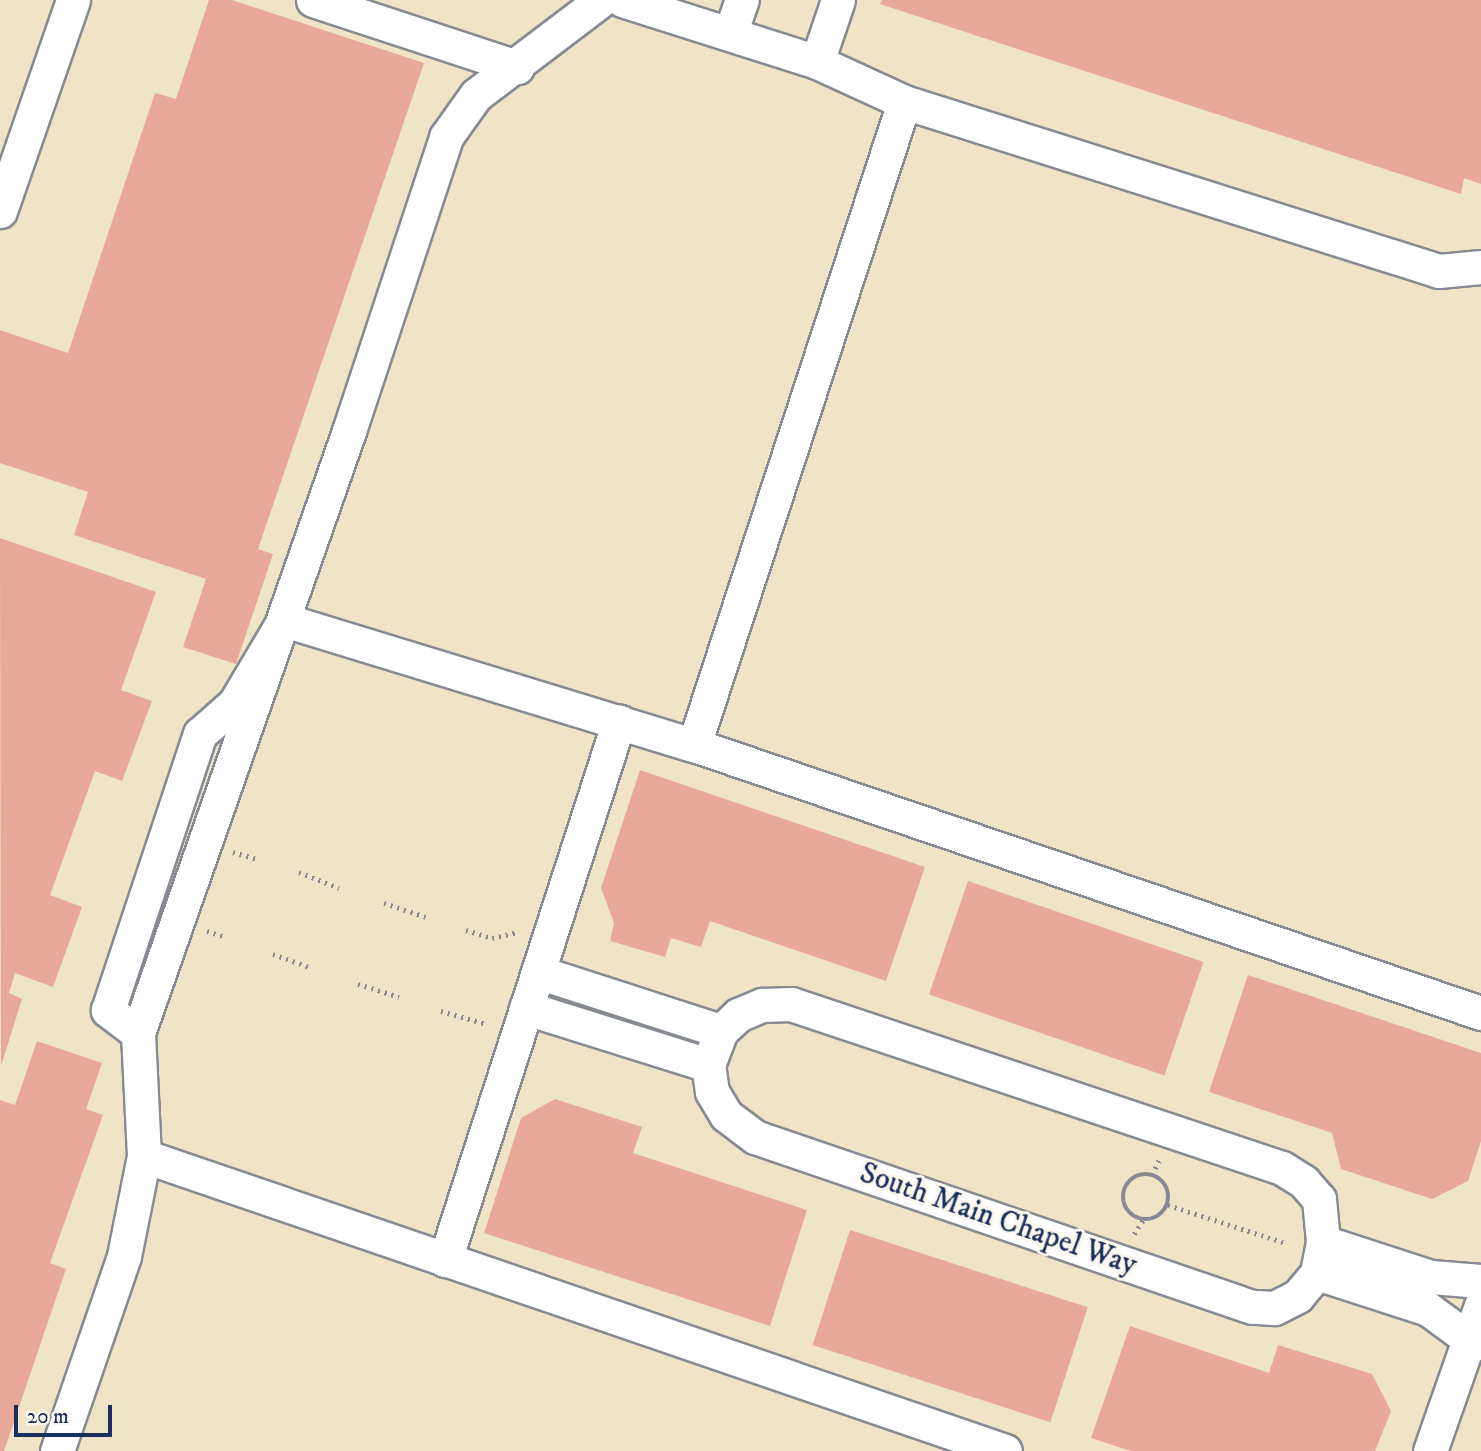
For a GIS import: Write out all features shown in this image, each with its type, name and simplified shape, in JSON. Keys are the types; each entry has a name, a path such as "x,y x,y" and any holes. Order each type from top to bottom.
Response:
{"street":[{"path":"0,211 73,0"},
{"path":"313,0 517,67"},
{"path":"57,1451 124,1256 144,1156 138,1033 108,1010 200,734 236,703 284,620 446,137 476,95 517,67 601,0"},
{"path":"622,0 817,62 904,102 1439,271 1481,267"},
{"path":"730,34 742,0"},
{"path":"817,62 838,0"},
{"path":"694,745 904,102"},
{"path":"284,620 694,745 1481,1013"},
{"path":"445,1260 619,721"},
{"path":"538,972 721,1031"},
{"path":"526,1008 708,1065 721,1031 738,1015 762,1005 791,1004 1282,1168 1304,1182 1319,1199 1320,1257"},
{"name":"South Main Chapel Way","path":"708,1065 712,1092 726,1115 755,1137 1252,1307 1274,1308 1298,1296 1320,1257"},
{"path":"144,1156 1005,1451"},
{"path":"1320,1257 1431,1277 1481,1282"},
{"path":"1320,1257 1428,1309 1475,1341"},
{"path":"1430,1451 1475,1341 1481,1305"}],"path":[{"path":"226,850 257,859"},
{"path":"299,873 339,888"},
{"path":"384,903 426,917"},
{"path":"466,930 492,938 514,931 529,936"},
{"path":"273,954 312,968"},
{"path":"358,984 399,997"},
{"path":"440,1011 497,1026"},
{"path":"1152,1175 1159,1178 1168,1190 1168,1205 1158,1217 1143,1220 1125,1208 1123,1193 1137,1176 1152,1175"},
{"path":"1168,1205 1286,1243"}],"building":[{"path":"209,0 232,0 424,63 258,549 273,554 236,664 183,647 206,579 74,535 88,492 0,463 0,330 68,353 155,93 176,99"},
{"path":"882,0 1481,0 1481,184 1464,178 1461,194 880,4"},
{"path":"0,538 156,592 121,690 152,701 122,781 95,771 50,895 82,907 53,987 15,973 9,993 22,999 1,1066"},
{"path":"640,770 925,867 886,981 710,921 701,947 671,938 665,957 610,941 614,923 601,888"},
{"path":"968,881 1203,962 1164,1076 929,994"},
{"path":"1248,975 1481,1053 1481,1141 1468,1181 1432,1199 1341,1169 1332,1133 1209,1092"},
{"path":"37,1041 102,1063 86,1109 103,1115 50,1263 66,1269 4,1451 0,1451 0,1100 15,1105"},
{"path":"555,1099 642,1127 633,1153 807,1210 770,1326 484,1233 521,1118"},
{"path":"850,1230 1088,1307 1050,1422 813,1345"},
{"path":"1130,1326 1269,1373 1278,1345 1372,1374 1391,1411 1375,1451 1131,1451 1091,1438"}]}
